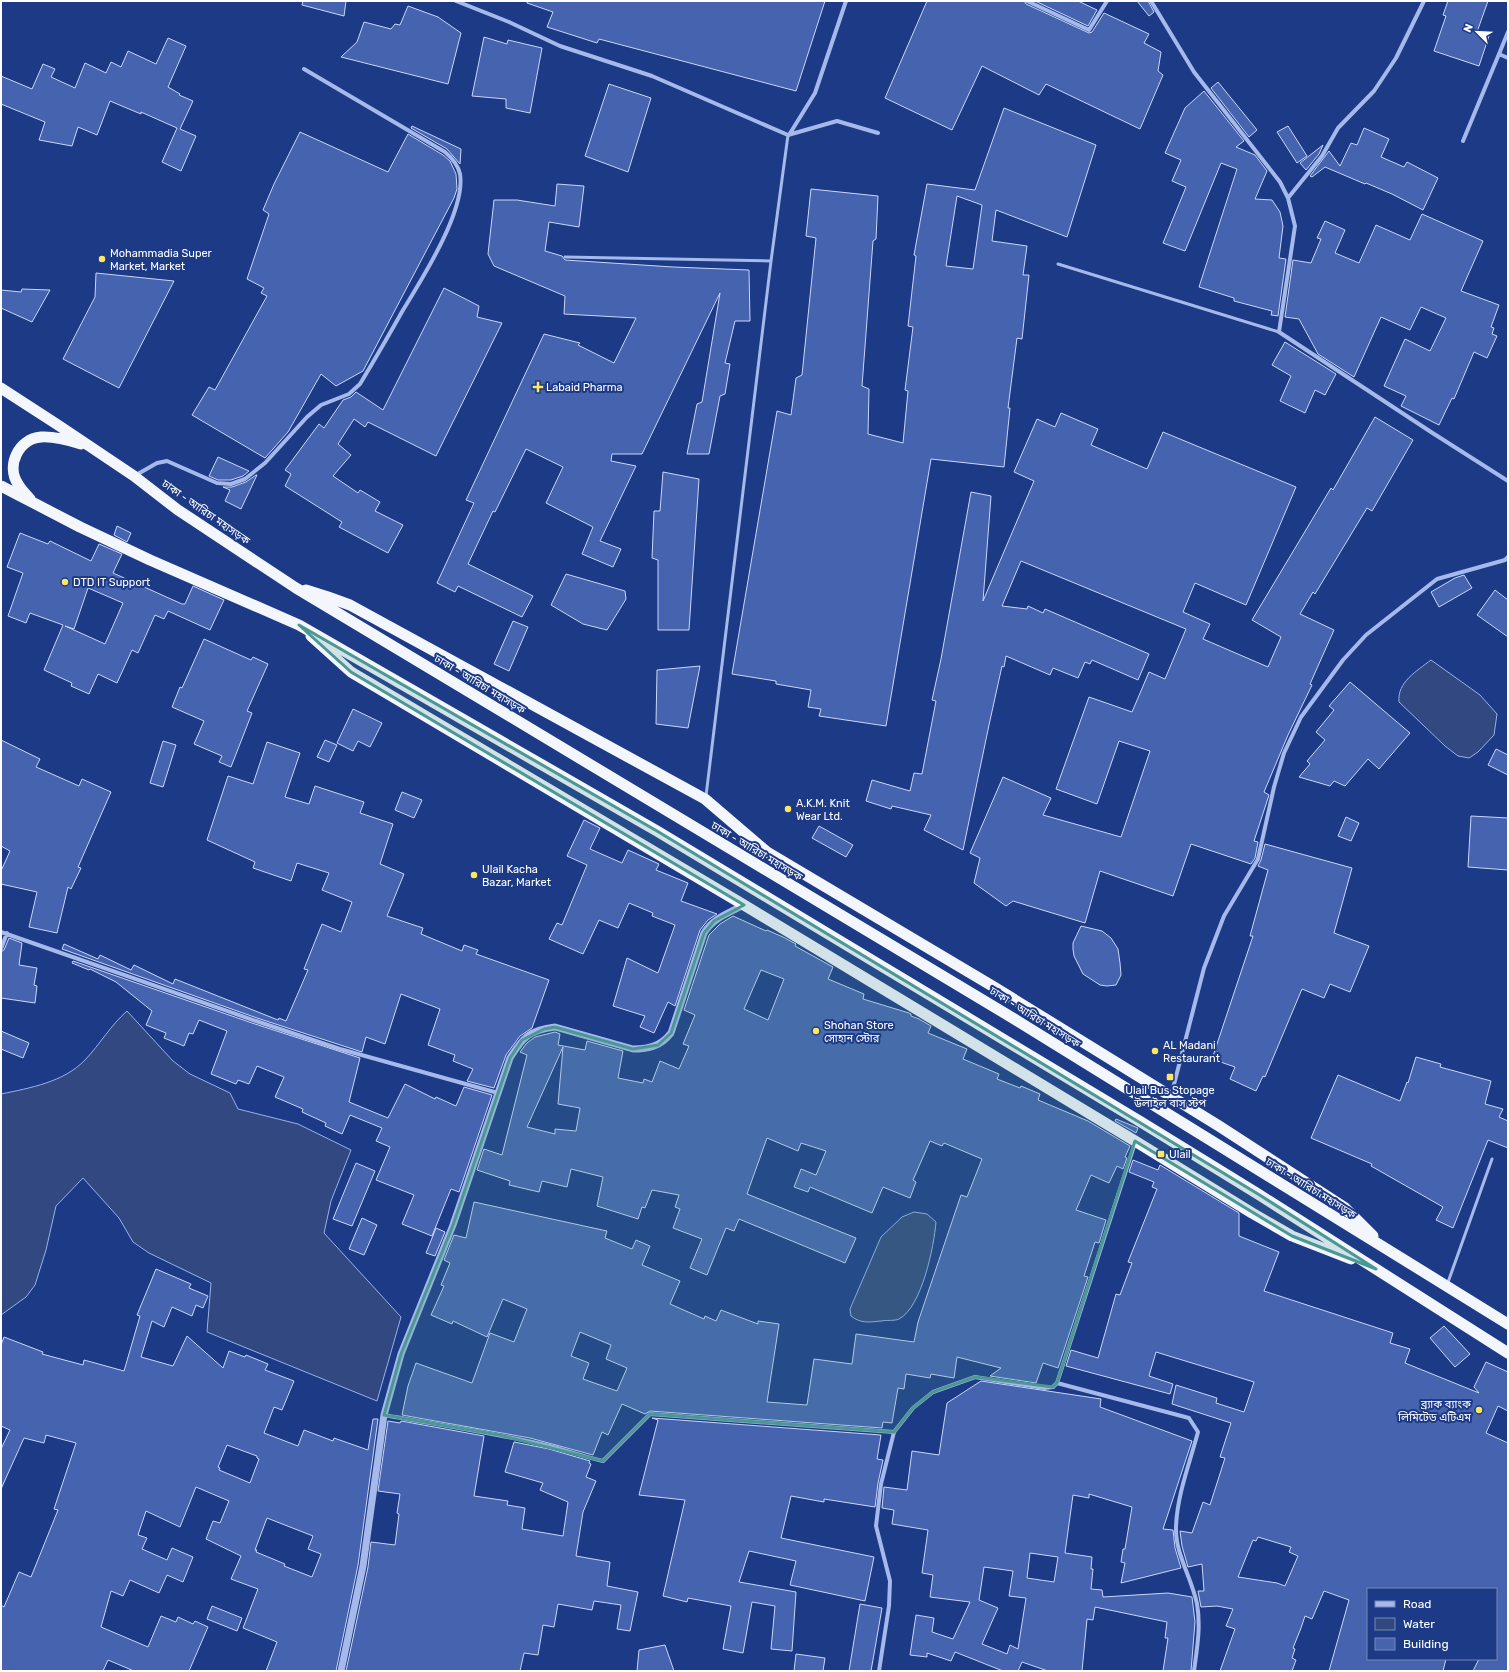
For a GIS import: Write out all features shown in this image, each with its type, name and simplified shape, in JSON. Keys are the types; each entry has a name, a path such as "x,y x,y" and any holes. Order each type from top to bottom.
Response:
{"highway":[{"name":"ঢাকা - আরিচা মহাসড়ক","path":"1,388 134,476 178,510 296,588 1011,1017 1508,1324"},
{"path":"33,503 17,484 13,467 16,454 25,442 40,437 57,438 89,446"},
{"path":"1,486 150,560 299,625 664,835 1245,1186 1508,1353"},
{"path":"296,588 350,605 705,799 767,852 994,987 1303,1179 1344,1207 1387,1250"},
{"path":"299,625 327,652 351,672 744,905 1136,1141 1252,1213 1292,1236 1376,1269"}],"street":[{"path":"456,1 509,22 560,46 652,76 788,135 837,121 878,133"},
{"path":"788,135 815,93 846,1"},
{"path":"1027,1 1089,30 1107,1"},
{"path":"1151,1 1194,72 1280,182 1288,198 1295,226 1279,332 1508,481"},
{"path":"1288,198 1322,156 1338,128 1374,91 1396,58 1424,1"},
{"path":"1463,141 1508,32"},
{"path":"1499,54 1508,58"},
{"path":"134,476 157,463 167,461 218,483 231,484 245,479 265,463 307,417 321,406 349,394 360,384 442,243 454,214 460,190 460,174 455,161 445,152 304,69"},
{"path":"1171,1096 1204,968 1224,916 1258,859 1274,787 1284,753 1301,717 1343,660 1366,635 1437,579 1505,560 1508,557"},
{"path":"341,1671 363,1566 384,1415 400,1354 453,1225 510,1058 522,1040 532,1033 555,1027 634,1049 651,1048 666,1040 671,1033 704,933 714,921 744,905"},
{"path":"1,932 333,1047 498,1093"},
{"path":"1,949 6,933"},
{"path":"879,1671 890,1606 890,1581 876,1526 881,1484 894,1432 913,1408 933,1392 975,1377 1044,1388 1053,1387 1058,1383 1136,1141"},
{"path":"1058,1383 1190,1418 1198,1432 1181,1492 1176,1528 1179,1548 1196,1603 1199,1628 1194,1671"},
{"path":"384,1415 499,1435 603,1461 650,1414 894,1432"}],"lane":[{"path":"705,799 771,261 788,135"},
{"path":"565,257 771,261"},
{"path":"1058,264 1279,332"},
{"path":"1446,1286 1492,1159"}],"highlighted area":[{"path":"299,625 657,831 1258,1194 1376,1269 1292,1236 1135,1141 1057,1383 1053,1387 975,1377 933,1392 913,1408 894,1432 650,1414 603,1461 499,1435 384,1415 401,1354 453,1225 510,1058 522,1040 544,1029 555,1027 633,1049 658,1045 671,1033 704,933 714,921 744,905 351,672"}],"water":[{"path":"1431,660 1480,695 1497,714 1494,735 1478,752 1469,758 1458,756 1445,746 1399,702 1399,695 1405,683 1414,673"},
{"path":"127,1011 173,1061 190,1074 230,1093 238,1109 298,1124 351,1150 331,1201 324,1233 401,1317 377,1401 207,1332 211,1283 149,1253 133,1242 119,1218 83,1178 56,1206 46,1250 35,1285 26,1297 1,1315 1,1094 46,1083 77,1068"},
{"path":"914,1212 927,1214 936,1222 933,1246 925,1275 914,1302 907,1312 897,1320 866,1322 855,1319 851,1316 850,1309 881,1237 902,1217"}],"building":[{"path":"303,1 346,1 344,16 302,5"},
{"path":"527,1 825,1 796,91 599,39 597,43 547,27 553,12 527,3"},
{"path":"927,1 1024,1 1026,4 1089,33 1092,32 1104,13 1149,34 1144,43 1161,52 1158,71 1163,75 1140,129 1046,84 1039,95 982,66 952,130 885,98"},
{"path":"1035,1 1078,1 1097,10 1088,26"},
{"path":"1137,1 1148,1 1154,12 1149,16"},
{"path":"1448,1 1488,1 1477,32 1489,36 1479,66 1434,51 1446,16 1443,15"},
{"path":"408,6 438,17 461,33 448,84 341,57 357,42 364,22 391,29 395,24 400,25"},
{"path":"484,37 507,44 508,40 542,48 530,113 506,108 506,99 472,96"},
{"path":"168,38 186,46 168,87 180,94 179,95 193,101 180,129 196,136 181,171 162,162 177,128 141,112 141,114 110,101 97,135 78,127 72,146 39,140 45,122 1,104 1,76 32,89 43,64 55,69 51,77 75,88 85,63 106,73 111,62 121,67 128,51 156,64"},
{"path":"1218,82 1257,130 1249,137 1211,88"},
{"path":"609,84 651,98 628,172 585,156"},
{"path":"1204,91 1244,141 1236,147 1255,155 1267,171 1255,199 1272,200 1280,212 1283,226 1279,258 1286,259 1278,316 1271,315 1272,311 1234,301 1234,298 1199,287 1237,169 1221,163 1185,251 1163,243 1186,187 1172,181 1181,160 1165,153 1185,108"},
{"path":"1004,108 1096,145 1067,237 996,210 992,241 1027,246 1023,275 1029,275 1022,339 1017,338 1008,408 1010,408 1004,467 931,459 886,726 819,716 821,709 808,707 811,690 776,684 776,681 732,674 777,411 791,415 796,378 802,375 816,238 806,236 811,189 878,196 876,239 873,241 862,386 869,389 868,434 903,443 908,391 905,390 913,327 908,326 916,256 914,255 927,184 975,190","holes":["957,196 982,205 973,269 946,266"]},
{"path":"412,126 461,149 460,164 447,149 411,128"},
{"path":"1288,126 1307,156 1297,163 1277,132"},
{"path":"1364,128 1389,139 1381,157 1404,167 1407,162 1438,178 1423,210 1392,194 1325,167 1312,177 1310,176 1329,151 1340,166 1351,143 1357,145"},
{"path":"300,132 388,172 408,134 443,155 450,161 456,174 457,189 454,198 363,371 336,386 321,374 288,432 265,458 192,415 209,387 215,390 267,296 261,293 264,288 247,279 269,214 263,210 274,184"},
{"path":"1323,145 1319,154 1306,170 1300,163"},
{"path":"557,184 584,186 579,227 549,222 545,251 562,256 565,260 749,270 750,321 735,321 725,363 730,364 725,394 720,396 709,454 687,454 697,404 702,402 720,293 642,454 612,454 611,461 636,466 600,541 621,549 613,567 582,554 593,527 546,503 563,467 526,449 495,512 493,511 468,564 533,596 522,617 458,586 455,592 437,583 474,503 466,500 544,334 580,343 578,345 614,363 636,318 564,314 565,296 494,266 488,254 494,200 517,200 555,206"},
{"path":"1422,214 1483,241 1461,291 1499,305 1491,327 1494,328 1492,334 1497,336 1487,358 1474,352 1454,399 1452,398 1439,425 1401,406 1406,396 1384,386 1405,339 1430,351 1446,318 1421,307 1410,330 1381,317 1354,377 1318,354 1299,319 1285,317 1293,260 1311,263 1321,239 1317,238 1325,221 1345,230 1335,253 1359,263 1376,225 1410,240"},
{"path":"96,273 174,281 119,388 63,359 95,297"},
{"path":"444,288 479,306 477,317 502,323 436,456 368,422 365,427 354,419 338,444 351,455 333,476 358,493 360,490 380,502 375,511 403,525 388,553 339,527 342,522 285,486 291,474 285,470 319,424 324,428 343,400 351,397 356,392 383,410"},
{"path":"22,289 50,290 32,322 1,308 1,290 21,292"},
{"path":"1285,342 1336,374 1325,395 1315,390 1305,413 1280,401 1291,376 1272,365"},
{"path":"1061,413 1098,429 1091,445 1147,469 1163,432 1296,487 1246,605 1195,583 1183,612 1210,624 1203,639 1268,667 1281,637 1252,620 1331,488 1333,490 1375,417 1413,440 1372,511 1367,508 1315,594 1313,592 1300,614 1334,630 1310,684 1312,685 1288,735 1264,792 1269,795 1254,841 1258,842 1255,858 1251,864 1191,844 1173,896 1100,871 1085,923 1013,901 1006,906 974,883 980,858 970,853 1003,777 1051,798 1043,815 1121,837 1150,751 1119,741 1097,804 1056,789 1089,697 1132,712 1149,672 1165,679 1186,629 1021,561 1002,606 1027,609 1028,606 1043,613 1045,609 1149,654 1138,680 1092,660 1090,664 1085,662 1078,678 1053,668 1050,675 1006,656 1004,667 1002,666 963,850 924,830 931,815 892,806 891,809 866,801 872,780 910,791 914,773 922,774 936,701 932,700 941,659 971,492 991,496 983,601 1034,481 1014,472 1037,419 1055,427"},
{"path":"218,457 249,471 243,476 231,480 218,480 209,476"},
{"path":"663,472 699,479 689,630 658,630 658,560 652,558 654,511 660,511"},
{"path":"256,475 241,509 225,501 230,490 223,487 232,487 246,482"},
{"path":"117,526 131,533 127,542 114,535"},
{"path":"20,533 48,544 50,541 91,561 99,544 122,554 113,573 182,604 185,604 193,586 224,600 210,630 168,611 164,619 155,615 138,653 132,650 117,683 98,674 89,694 71,686 72,683 44,670 63,625 30,613 26,623 8,616 23,573 7,567","holes":["88,588 123,603 105,644 65,626 74,629"]},
{"path":"566,574 625,591 626,599 607,630 583,624 551,605"},
{"path":"1464,575 1472,588 1439,607 1431,592 1455,578"},
{"path":"1495,590 1508,600 1508,637 1477,615"},
{"path":"513,621 528,627 509,671 494,664"},
{"path":"204,639 251,660 253,657 268,664 247,711 252,713 231,767 219,762 222,756 194,744 204,721 172,707 180,687 182,688"},
{"path":"700,666 688,728 656,724 657,670"},
{"path":"1350,682 1410,733 1379,769 1368,759 1345,786 1334,781 1330,786 1299,777 1310,764 1307,761 1325,740 1316,732 1334,710 1329,706"},
{"path":"353,709 382,723 370,747 358,741 353,751 337,743"},
{"path":"1,740 40,759 36,767 79,786 82,779 111,792 78,867 81,868 71,889 68,887 57,933 29,927 37,892 1,884 1,871 10,851 1,846"},
{"path":"325,740 337,745 329,762 317,757"},
{"path":"163,741 176,745 163,787 150,783"},
{"path":"267,742 300,753 285,797 309,804 315,786 364,802 360,813 393,824 380,864 404,874 387,916 423,928 421,934 462,951 464,945 478,950 476,954 549,980 532,1028 520,1036 506,1055 494,1088 467,1081 473,1069 453,1061 455,1055 428,1045 440,1009 401,994 385,1044 366,1037 362,1052 257,1018 62,949 64,944 98,959 100,955 131,970 134,965 173,984 175,979 278,1020 279,1018 286,1021 308,970 304,969 322,924 341,932 352,902 322,890 329,873 297,863 291,881 253,868 255,862 207,840 228,776 253,784"},
{"path":"1496,749 1508,755 1508,775 1488,765"},
{"path":"402,792 422,800 414,818 395,810"},
{"path":"1471,816 1508,818 1508,870 1468,867"},
{"path":"1346,817 1359,823 1351,841 1338,836"},
{"path":"584,820 600,828 590,849 622,863 628,850 659,864 656,870 688,883 681,901 717,914 708,920 700,930 675,1006 668,1002 654,1033 640,1027 645,1016 613,1006 627,958 658,973 675,925 652,916 653,913 629,903 618,928 599,920 583,954 549,939 557,923 562,925 587,865 567,856"},
{"path":"819,826 853,845 846,857 812,838"},
{"path":"1265,844 1352,868 1334,933 1369,946 1350,992 1330,984 1324,998 1302,989 1265,1077 1263,1076 1256,1091 1230,1079 1235,1067 1212,1059 1253,936 1250,936 1268,870 1258,866"},
{"path":"733,916 796,944 795,946 833,967 828,979 864,994 863,999 911,1014 911,1016 931,1026 928,1033 967,1049 963,1059 999,1074 997,1079 1020,1088 1021,1086 1040,1094 1038,1100 1088,1121 1130,1146 1125,1157 1127,1158 1123,1169 1117,1166 1109,1183 1091,1175 1076,1210 1106,1220 1099,1243 1095,1242 1084,1276 1088,1277 1058,1368 1043,1363 1036,1383 990,1376 1001,1368 957,1357 954,1378 931,1374 930,1378 906,1374 904,1389 898,1388 892,1423 883,1422 882,1428 650,1411 645,1414 622,1404 608,1435 602,1432 593,1455 530,1438 402,1415 408,1386 416,1363 472,1383 490,1333 514,1342 527,1309 503,1299 487,1337 453,1321 452,1324 431,1315 444,1286 441,1285 450,1263 444,1260 454,1235 466,1238 474,1202 607,1231 605,1238 632,1249 636,1240 650,1246 642,1265 680,1281 670,1304 704,1319 705,1316 716,1321 721,1310 758,1324 758,1321 779,1324 767,1402 807,1405 814,1359 852,1364 856,1334 914,1342 918,1322 961,1195 967,1197 982,1159 944,1143 942,1146 930,1141 913,1180 916,1182 910,1198 883,1187 872,1213 810,1187 808,1192 794,1187 801,1169 816,1175 826,1151 801,1143 798,1151 767,1138 747,1194 856,1238 845,1263 739,1219 734,1231 726,1228 707,1275 690,1268 702,1239 673,1228 680,1209 675,1207 679,1195 652,1190 645,1208 642,1207 638,1219 597,1206 603,1177 571,1169 567,1187 542,1181 539,1192 509,1185 510,1181 477,1170 484,1149 502,1155 527,1055 520,1052 527,1043 535,1037 555,1032 560,1034 558,1045 585,1050 587,1041 623,1051 618,1078 643,1083 644,1079 652,1082 660,1061 679,1069 689,1046 683,1044 695,1015 684,1010 709,935 720,924","holes":["761,970 784,979 768,1020 744,1009","563,1047 558,1104 580,1108 576,1131 555,1129 555,1134 527,1127","580,1332 611,1345 606,1359 627,1368 617,1391 583,1379 589,1363 571,1356"]},
{"path":"1081,926 1102,931 1111,938 1118,949 1121,975 1116,985 1100,985 1083,974 1074,956 1073,949 1073,943"},
{"path":"9,938 22,943 19,965 37,968 34,985 37,986 35,1003 1,998 1,952 4,950"},
{"path":"73,961 255,1024 360,1058 349,1102 388,1118 405,1084 435,1099 436,1097 456,1106 464,1087 492,1095 459,1192 451,1189 432,1236 402,1224 414,1195 376,1180 390,1147 376,1141 382,1128 350,1115 342,1134 325,1126 326,1123 302,1112 303,1109 275,1097 284,1077 257,1066 249,1084 238,1080 236,1084 211,1074 227,1031 199,1020 193,1034 189,1033 184,1046 164,1038 166,1033 146,1025 152,1011 116,982 90,969 89,970 72,963"},
{"path":"1,1031 29,1043 23,1058 1,1049"},
{"path":"1416,1057 1441,1064 1440,1067 1491,1081 1485,1104 1503,1109 1499,1117 1508,1121 1508,1148 1488,1140 1453,1228 1436,1220 1443,1207 1371,1166 1372,1164 1311,1138 1338,1075 1400,1101 1407,1082 1408,1083"},
{"path":"1116,1119 1138,1128 1136,1133 1115,1121"},
{"path":"1133,1160 1158,1170 1160,1165 1239,1213 1239,1236 1279,1252 1264,1291 1393,1333 1390,1343 1410,1349 1405,1363 1479,1393 1474,1387 1486,1362 1508,1372 1508,1411 1498,1406 1486,1433 1508,1443 1508,1671 1473,1671 1478,1660 1497,1660 1497,1588 1367,1588 1367,1660 1446,1660 1443,1671 1329,1671 1349,1600 1324,1591 1312,1619 1305,1616 1293,1648 1295,1649 1292,1658 1296,1660 1292,1671 1220,1671 1235,1629 1226,1626 1233,1609 1217,1606 1201,1607 1198,1591 1204,1591 1202,1564 1188,1567 1182,1546 1180,1531 1192,1533 1203,1502 1210,1505 1225,1458 1220,1457 1231,1423 1172,1404 1176,1385 1217,1398 1216,1403 1244,1412 1254,1382 1156,1352 1149,1376 1173,1384 1170,1394 1066,1366 1071,1350 1098,1358 1116,1294 1120,1295 1132,1263 1128,1262 1157,1189 1152,1187 1154,1182 1129,1172","holes":["1258,1537 1291,1547 1289,1552 1298,1556 1285,1586 1277,1583 1238,1577 1253,1540 1256,1541"]},
{"path":"356,1163 375,1171 352,1226 333,1219"},
{"path":"362,1218 377,1225 364,1255 349,1249"},
{"path":"436,1228 445,1232 435,1256 426,1253"},
{"path":"156,1269 191,1284 189,1288 208,1296 203,1308 196,1305 192,1316 172,1307 164,1327 152,1321 141,1357 173,1366 187,1336 223,1368 229,1351 245,1357 246,1355 268,1364 265,1370 294,1381 282,1410 274,1407 264,1433 298,1446 304,1430 333,1441 334,1438 368,1450 373,1419 378,1419 358,1565 336,1671 266,1671 277,1642 243,1628 258,1589 231,1579 241,1556 206,1539 213,1521 220,1523 229,1501 196,1487 180,1527 146,1511 138,1535 147,1538 142,1549 167,1560 172,1548 193,1557 183,1582 167,1575 159,1593 130,1580 123,1596 111,1591 101,1627 148,1647 161,1616 176,1622 178,1617 193,1624 195,1621 208,1627 189,1671 134,1671 108,1660 103,1671 1,1671 1,1605 4,1607 19,1572 31,1577 58,1510 54,1509 76,1443 46,1435 44,1443 24,1438 1,1489 1,1449 10,1430 1,1426 1,1345 4,1337 43,1352 42,1354 83,1365 84,1360 124,1371 140,1316 137,1315","holes":["227,1445 257,1456 259,1459 250,1483 219,1470 220,1468 218,1467","267,1518 313,1536 308,1549 321,1554 312,1577 284,1566 285,1564 256,1552 257,1550 255,1550"]},
{"path":"1444,1326 1470,1354 1455,1367 1430,1338"},
{"path":"981,1381 1101,1399 1100,1407 1192,1441 1163,1529 1173,1530 1175,1548 1181,1568 1121,1583 1125,1563 1121,1562 1123,1549 1125,1549 1132,1507 1089,1494 1089,1498 1073,1495 1065,1553 1092,1557 1091,1569 1093,1569 1091,1589 1102,1590 1103,1597 1168,1593 1192,1597 1195,1622 1191,1671 1163,1671 1168,1638 1165,1638 1167,1622 1095,1607 1093,1620 1087,1619 1082,1671 1048,1671 1022,1662 1018,1671 1003,1671 955,1652 951,1661 927,1653 927,1657 910,1655 916,1615 934,1618 932,1632 953,1639 970,1602 930,1597 933,1575 922,1573 928,1530 892,1524 894,1510 882,1508 884,1487 907,1490 912,1451 939,1455 947,1403","holes":["1030,1553 1058,1557 1054,1582 1027,1578","984,1567 1013,1571 1009,1596 1026,1598 1018,1649 1010,1645 1007,1654 982,1644 998,1608 979,1600"]},
{"path":"652,1418 881,1435 877,1459 883,1460 875,1507 824,1499 824,1502 791,1496 781,1538 874,1557 865,1601 790,1585 796,1561 749,1551 739,1582 796,1592 792,1651 771,1649 775,1606 752,1602 743,1653 723,1649 731,1606 688,1598 687,1602 663,1596 685,1500 639,1495 658,1420"},
{"path":"388,1421 400,1423 401,1421 484,1436 474,1496 508,1501 507,1505 525,1508 522,1529 563,1536 568,1502 540,1490 543,1483 505,1472 514,1442 549,1449 590,1461 589,1463 591,1464 586,1477 596,1481 583,1512 576,1556 610,1562 607,1586 638,1592 630,1631 617,1629 621,1605 594,1601 592,1610 558,1604 554,1627 543,1625 538,1655 524,1653 520,1671 346,1671 368,1567 371,1542 395,1545 400,1494 378,1491"},
{"path":"860,1604 882,1608 871,1671 849,1671"},
{"path":"212,1606 242,1618 237,1631 207,1619"},
{"path":"665,1645 674,1671 637,1671 639,1650"},
{"path":"796,1654 825,1658 823,1671 794,1671"}],"place":[{"name":"Mohammadia Super Market, Market","path":"102,259"},
{"name":"Labaid Pharma","path":"538,387"},
{"name":"DTD IT Support","path":"65,582"},
{"name":"A.K.M. Knit Wear Ltd.","path":"788,809"},
{"name":"Ulail Kacha Bazar, Market","path":"474,875"},
{"name":"Shohan Store সোহান স্টোর","path":"816,1031"},
{"name":"AL Madani Restaurant","path":"1155,1051"},
{"name":"Ulail Bus Stopage উলাইল বাস স্টপ","path":"1170,1077"},
{"name":"Ulail","path":"1161,1154"},
{"name":"ব্র্যাক ব্যাংক লিমিটেড এটিএম","path":"1479,1410"}]}
